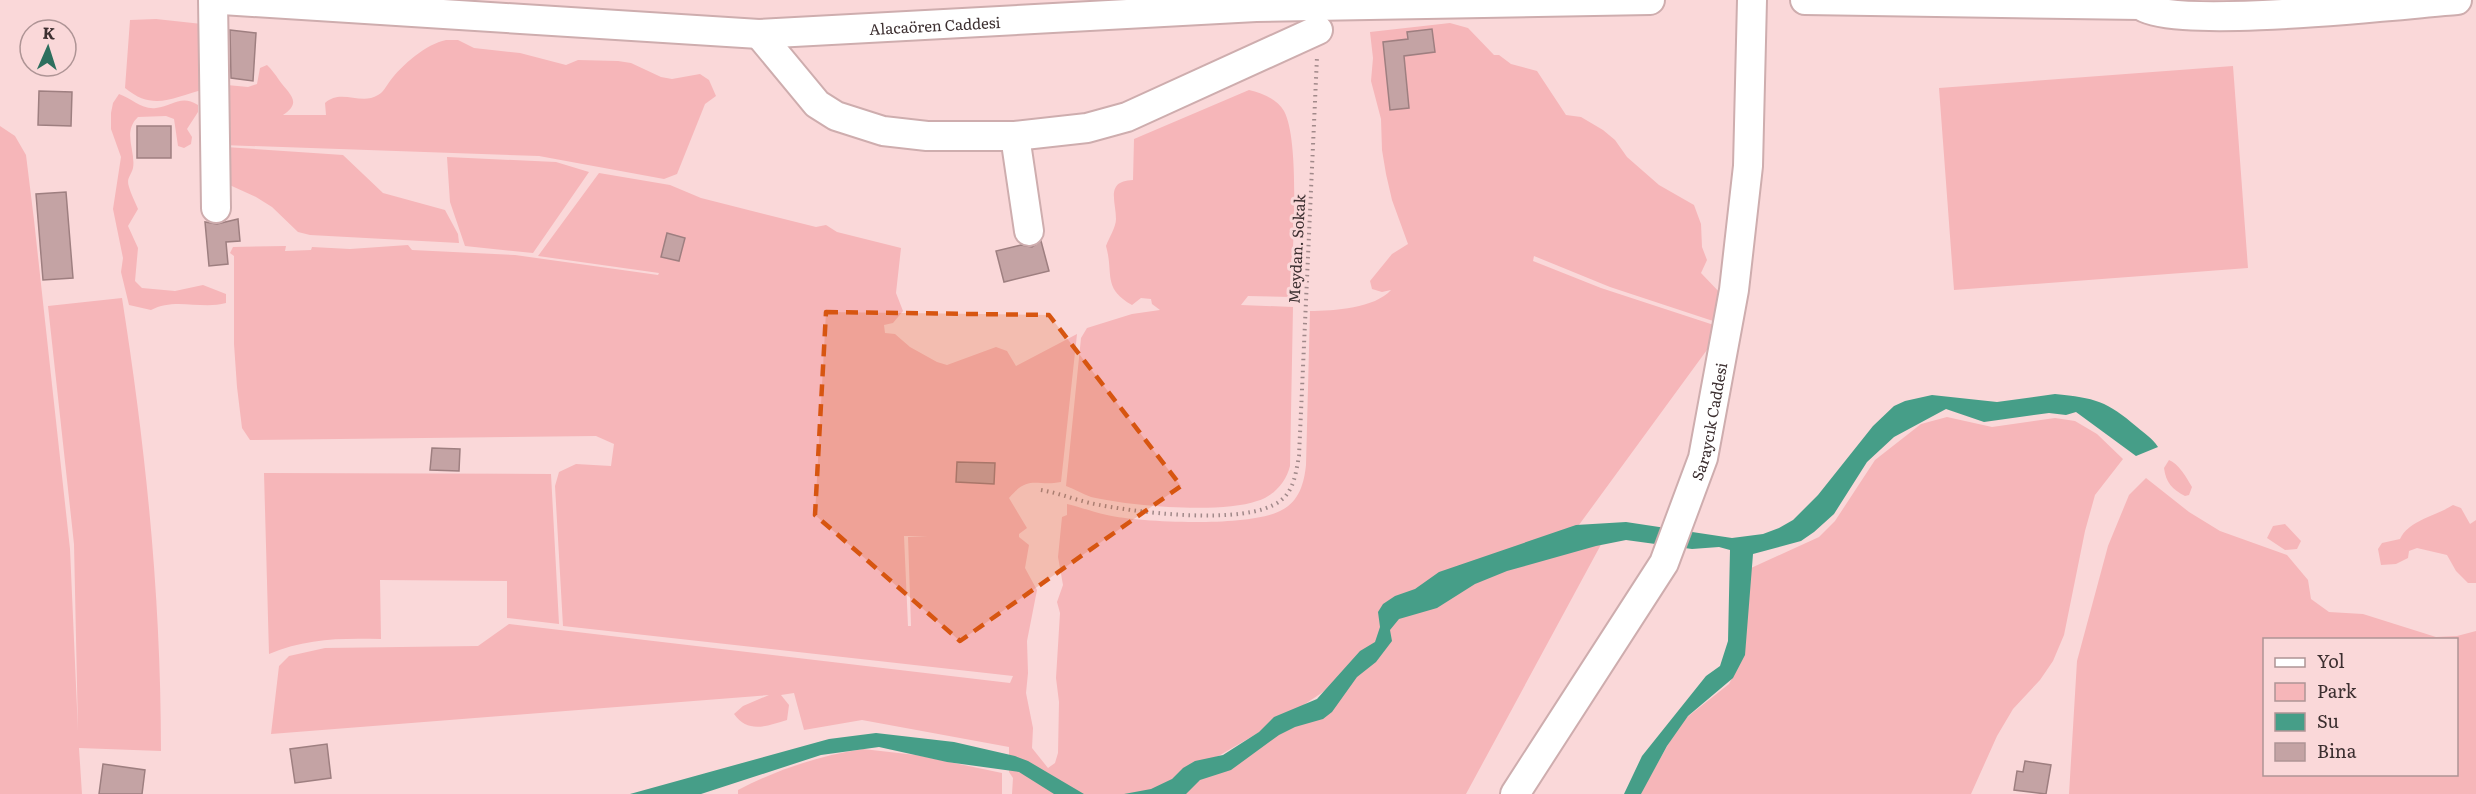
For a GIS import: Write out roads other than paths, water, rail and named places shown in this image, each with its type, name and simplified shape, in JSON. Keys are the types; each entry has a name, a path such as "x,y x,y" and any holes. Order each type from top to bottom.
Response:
{"street":[{"path":"213,0 216,208"},
{"name":"Alacaören Caddesi","path":"222,0 326,3 759,34 1256,7 1650,0"},
{"name":"Saraycık Caddesi","path":"1515,794 1664,563 1703,458 1734,290 1748,166 1752,0"},
{"path":"1805,0 2143,3 2154,13 2189,16 2289,14 2457,0"},
{"path":"759,34 816,104 836,116 883,130 927,136 1015,136 1088,128 1127,117 1318,30"},
{"path":"1015,136 1029,231"}],"water":[{"path":"2055,394 2091,399 2108,406 2127,418 2158,447 2136,456 2076,412 2066,415 2049,413 1984,422 1946,409 1894,437 1867,462 1834,514 1814,532 1801,541 1753,554 1745,655 1733,678 1688,716 1667,746 1641,794 1624,794 1642,756 1706,676 1720,666 1728,641 1730,550 1719,547 1692,549 1626,540 1507,571 1475,584 1437,608 1399,619 1390,630 1392,641 1376,662 1357,677 1332,712 1323,719 1295,727 1279,735 1231,770 1200,780 1186,794 1124,794 1151,789 1172,779 1183,768 1195,761 1223,755 1259,732 1274,717 1317,699 1360,651 1375,642 1380,627 1378,612 1383,604 1395,596 1415,589 1439,572 1576,525 1626,522 1732,538 1763,534 1793,520 1818,495 1873,426 1894,406 1932,395 1997,402"},
{"path":"876,733 954,742 1015,756 1028,761 1084,794 1054,794 1019,772 947,762 879,747 821,755 701,794 630,794 829,739"}]}
